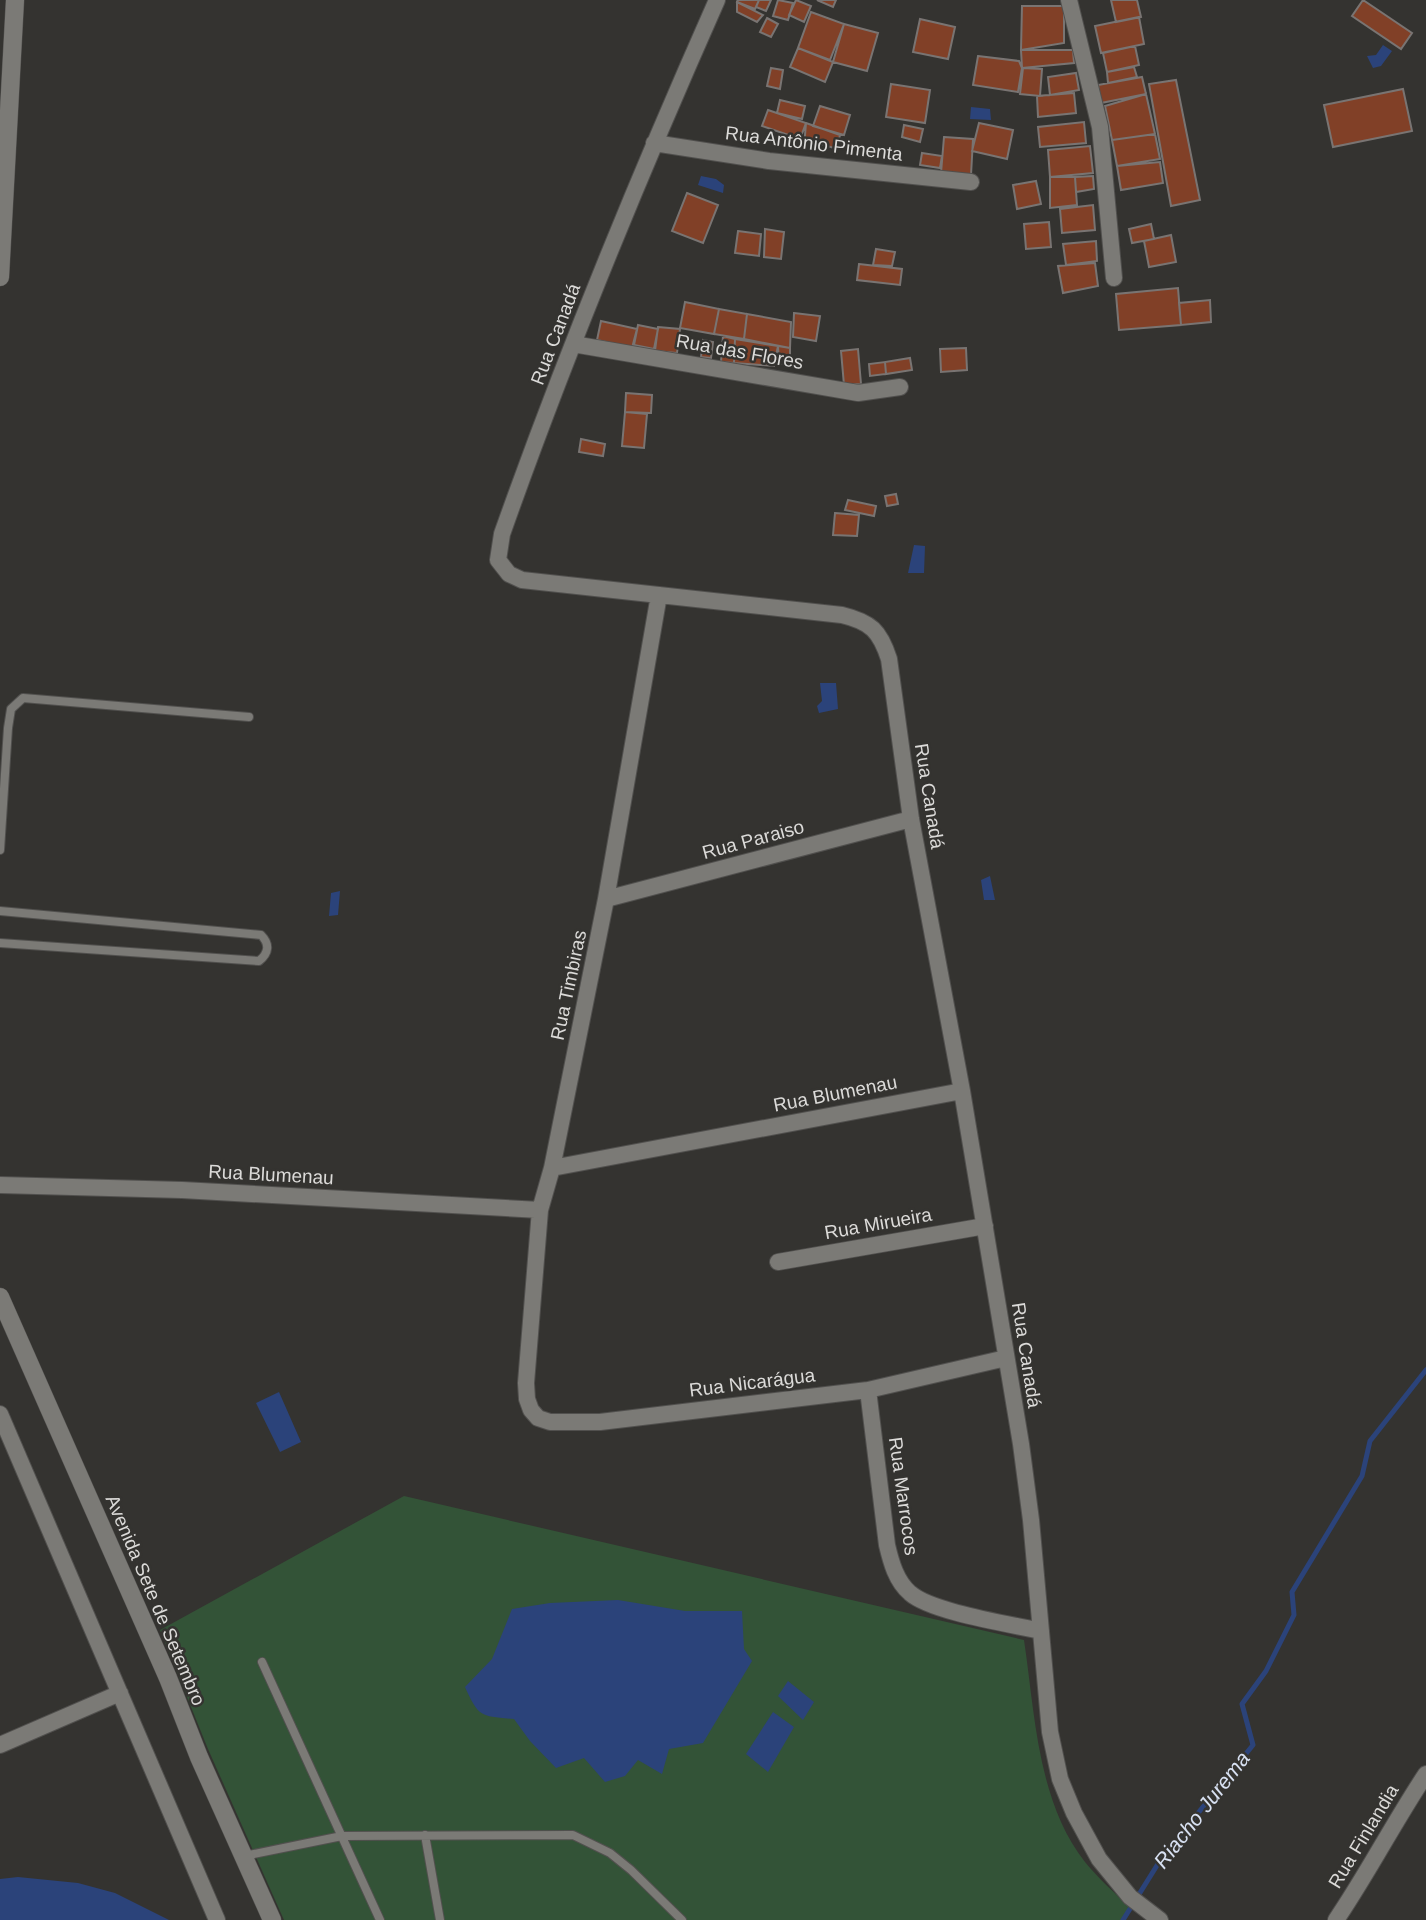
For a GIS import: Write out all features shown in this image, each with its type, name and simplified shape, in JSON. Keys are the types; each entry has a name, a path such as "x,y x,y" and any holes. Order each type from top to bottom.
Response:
{"main road":[{"path":"0,277 6,29 16,0"},
{"name":"Avenida Sete de Setembro","path":"0,1297 272,1920"}],"street":[{"name":"Rua Canadá","path":"717,0 654,143 573,344 502,534 498,560 509,574 522,580 842,615 860,619 878,633 889,659 911,819 962,1091 1006,1358 1029,1508 1050,1732 1060,1779 1074,1813 1098,1858 1130,1897 1160,1920"},
{"path":"1069,0 1100,127 1114,278"},
{"name":"Rua Antônio Pimenta","path":"654,143 769,161 971,182"},
{"name":"Rua das Flores","path":"573,344 858,393 900,387"},
{"name":"Rua Timbiras","path":"526,1383 540,1210 552,1168 606,900 659,596"},
{"name":"Rua Paraiso","path":"606,900 911,819"},
{"name":"Rua Blumenau","path":"552,1168 962,1091"},
{"name":"Rua Blumenau","path":"0,1185 182,1190 540,1210"},
{"name":"Rua Mirueira","path":"778,1262 985,1226"},
{"name":"Rua Nicarágua","path":"526,1383 527,1399 538,1418 550,1422 573,1423 868,1390 1006,1358"},
{"name":"Rua Marrocos","path":"868,1390 887,1545 892,1566 901,1581 911,1594 932,1606 1041,1631"},
{"path":"0,1414 217,1920"},
{"path":"0,1745 120,1693"},
{"name":"Rua Finlandia","path":"1336,1920 1359,1885 1397,1816 1426,1774"}],"lane":[{"path":"0,850 8,728 11,709 23,698 249,717"},
{"path":"0,911 261,935 268,948 259,961 0,943"},
{"path":"262,1662 380,1920"},
{"path":"425,1835 440,1920"},
{"path":"244,1856 342,1836 573,1835 610,1853 682,1920"}],"green space":[{"path":"404,1496 1024,1640 1035,1726 1057,1812 1069,1838 1085,1862 1130,1908 1123,1920 284,1920 208,1749 160,1630"}],"water":[{"path":"1383,45 1392,51 1381,66 1373,68 1367,56 1376,55"},
{"path":"971,107 990,109 991,120 970,119"},
{"path":"701,176 716,179 724,185 723,193 698,185"},
{"path":"914,545 925,546 924,573 908,573"},
{"path":"820,683 836,683 838,709 819,713 817,706 822,701"},
{"path":"990,876 995,900 984,900 981,880"},
{"path":"340,891 338,915 329,916 331,893"},
{"path":"279,1392 301,1442 280,1452 256,1403"},
{"path":"618,1600 685,1611 742,1611 744,1649 752,1661 703,1743 669,1749 662,1774 638,1760 625,1776 605,1782 584,1758 556,1768 530,1741 514,1719 482,1714 465,1687 492,1659 512,1609 550,1603"},
{"path":"788,1681 814,1702 803,1720 778,1696"},
{"path":"773,1712 794,1727 768,1772 746,1754"},
{"path":"18,1877 78,1883 115,1893 169,1920 0,1920 0,1879"}],"building":[{"path":"759,0 755,9 737,2"},
{"path":"759,0 771,0 766,11 756,7"},
{"path":"778,0 793,3 788,20 773,16"},
{"path":"796,0 811,6 804,22 789,15"},
{"path":"817,0 836,0 833,7"},
{"path":"1111,0 1137,0 1141,17 1116,22"},
{"path":"1363,0 1412,33 1401,49 1352,16"},
{"path":"737,2 763,15 757,22 737,12"},
{"path":"1022,6 1064,6 1064,43 1021,50"},
{"path":"811,12 844,24 830,60 798,48"},
{"path":"1139,17 1144,44 1101,53 1095,26"},
{"path":"767,18 778,24 771,37 760,32"},
{"path":"920,19 955,27 948,59 913,52"},
{"path":"844,24 878,33 867,71 833,62"},
{"path":"1135,46 1139,65 1107,72 1103,53"},
{"path":"798,48 833,62 825,82 790,67"},
{"path":"1021,50 1073,50 1074,63 1022,68"},
{"path":"978,56 1019,61 1022,68 1018,92 973,85"},
{"path":"1134,67 1137,77 1108,83 1107,72"},
{"path":"771,68 783,70 780,89 767,86"},
{"path":"1023,68 1042,69 1040,96 1020,94"},
{"path":"1076,73 1079,90 1050,95 1048,77"},
{"path":"1142,77 1146,94 1101,103 1098,85"},
{"path":"1176,80 1200,200 1171,206 1149,84"},
{"path":"891,84 930,90 925,123 886,117"},
{"path":"1403,89 1412,131 1333,147 1324,105"},
{"path":"1074,93 1076,113 1038,117 1037,96"},
{"path":"1146,94 1155,134 1112,140 1105,106"},
{"path":"780,100 805,106 802,119 777,113"},
{"path":"820,106 850,115 844,135 813,126"},
{"path":"768,110 806,123 800,139 762,126"},
{"path":"1084,122 1086,143 1040,147 1038,127"},
{"path":"806,123 840,135 837,149 818,143 818,151 804,147"},
{"path":"979,123 1013,130 1007,159 972,151"},
{"path":"904,125 923,129 920,142 902,137"},
{"path":"1155,134 1160,159 1117,166 1112,140"},
{"path":"944,137 973,139 971,175 941,173"},
{"path":"1090,146 1093,173 1050,177 1048,150"},
{"path":"922,153 942,156 940,168 920,165"},
{"path":"1160,162 1163,183 1121,190 1117,166"},
{"path":"1093,176 1094,189 1076,192 1075,177"},
{"path":"1050,177 1075,177 1077,205 1050,208"},
{"path":"1036,181 1041,204 1017,209 1013,185"},
{"path":"687,193 718,205 703,243 672,231"},
{"path":"1093,205 1095,230 1062,233 1060,209"},
{"path":"1049,222 1051,247 1026,249 1024,224"},
{"path":"1151,224 1154,239 1132,243 1129,229"},
{"path":"765,229 784,232 781,259 764,257"},
{"path":"738,231 761,234 759,256 735,253"},
{"path":"1171,235 1176,262 1149,267 1144,241"},
{"path":"1096,241 1097,261 1066,265 1063,244"},
{"path":"876,249 895,252 892,266 873,265"},
{"path":"1095,263 1098,286 1063,293 1058,266"},
{"path":"859,264 902,269 900,285 857,280"},
{"path":"1178,288 1181,325 1119,330 1116,294"},
{"path":"1210,300 1211,322 1181,325 1179,303"},
{"path":"685,302 719,309 714,334 680,328"},
{"path":"719,309 747,314 744,339 714,334"},
{"path":"794,313 820,316 816,341 793,337"},
{"path":"747,314 791,322 790,348 744,339"},
{"path":"601,321 637,329 632,348 597,340"},
{"path":"638,325 658,329 654,349 634,345"},
{"path":"658,327 680,329 677,353 655,351"},
{"path":"723,336 735,339 734,363 721,362"},
{"path":"735,339 778,346 774,366 734,363"},
{"path":"703,340 713,342 711,358 701,357"},
{"path":"778,346 790,348 790,363 779,364"},
{"path":"966,348 967,370 941,372 940,349"},
{"path":"858,349 861,384 844,385 841,351"},
{"path":"910,358 912,370 886,374 885,362"},
{"path":"885,362 886,374 870,376 869,364"},
{"path":"626,393 652,395 651,413 625,412"},
{"path":"625,412 647,414 644,448 622,446"},
{"path":"581,439 605,444 603,456 579,452"},
{"path":"896,494 898,504 887,506 885,496"},
{"path":"848,500 876,506 874,516 845,510"},
{"path":"835,513 859,515 857,536 833,535"}],"waterway":[{"name":"Riacho Jurema","path":"1123,1920 1161,1859 1253,1745 1242,1704 1266,1671 1294,1615 1292,1592 1362,1476 1370,1441 1426,1370"}]}
